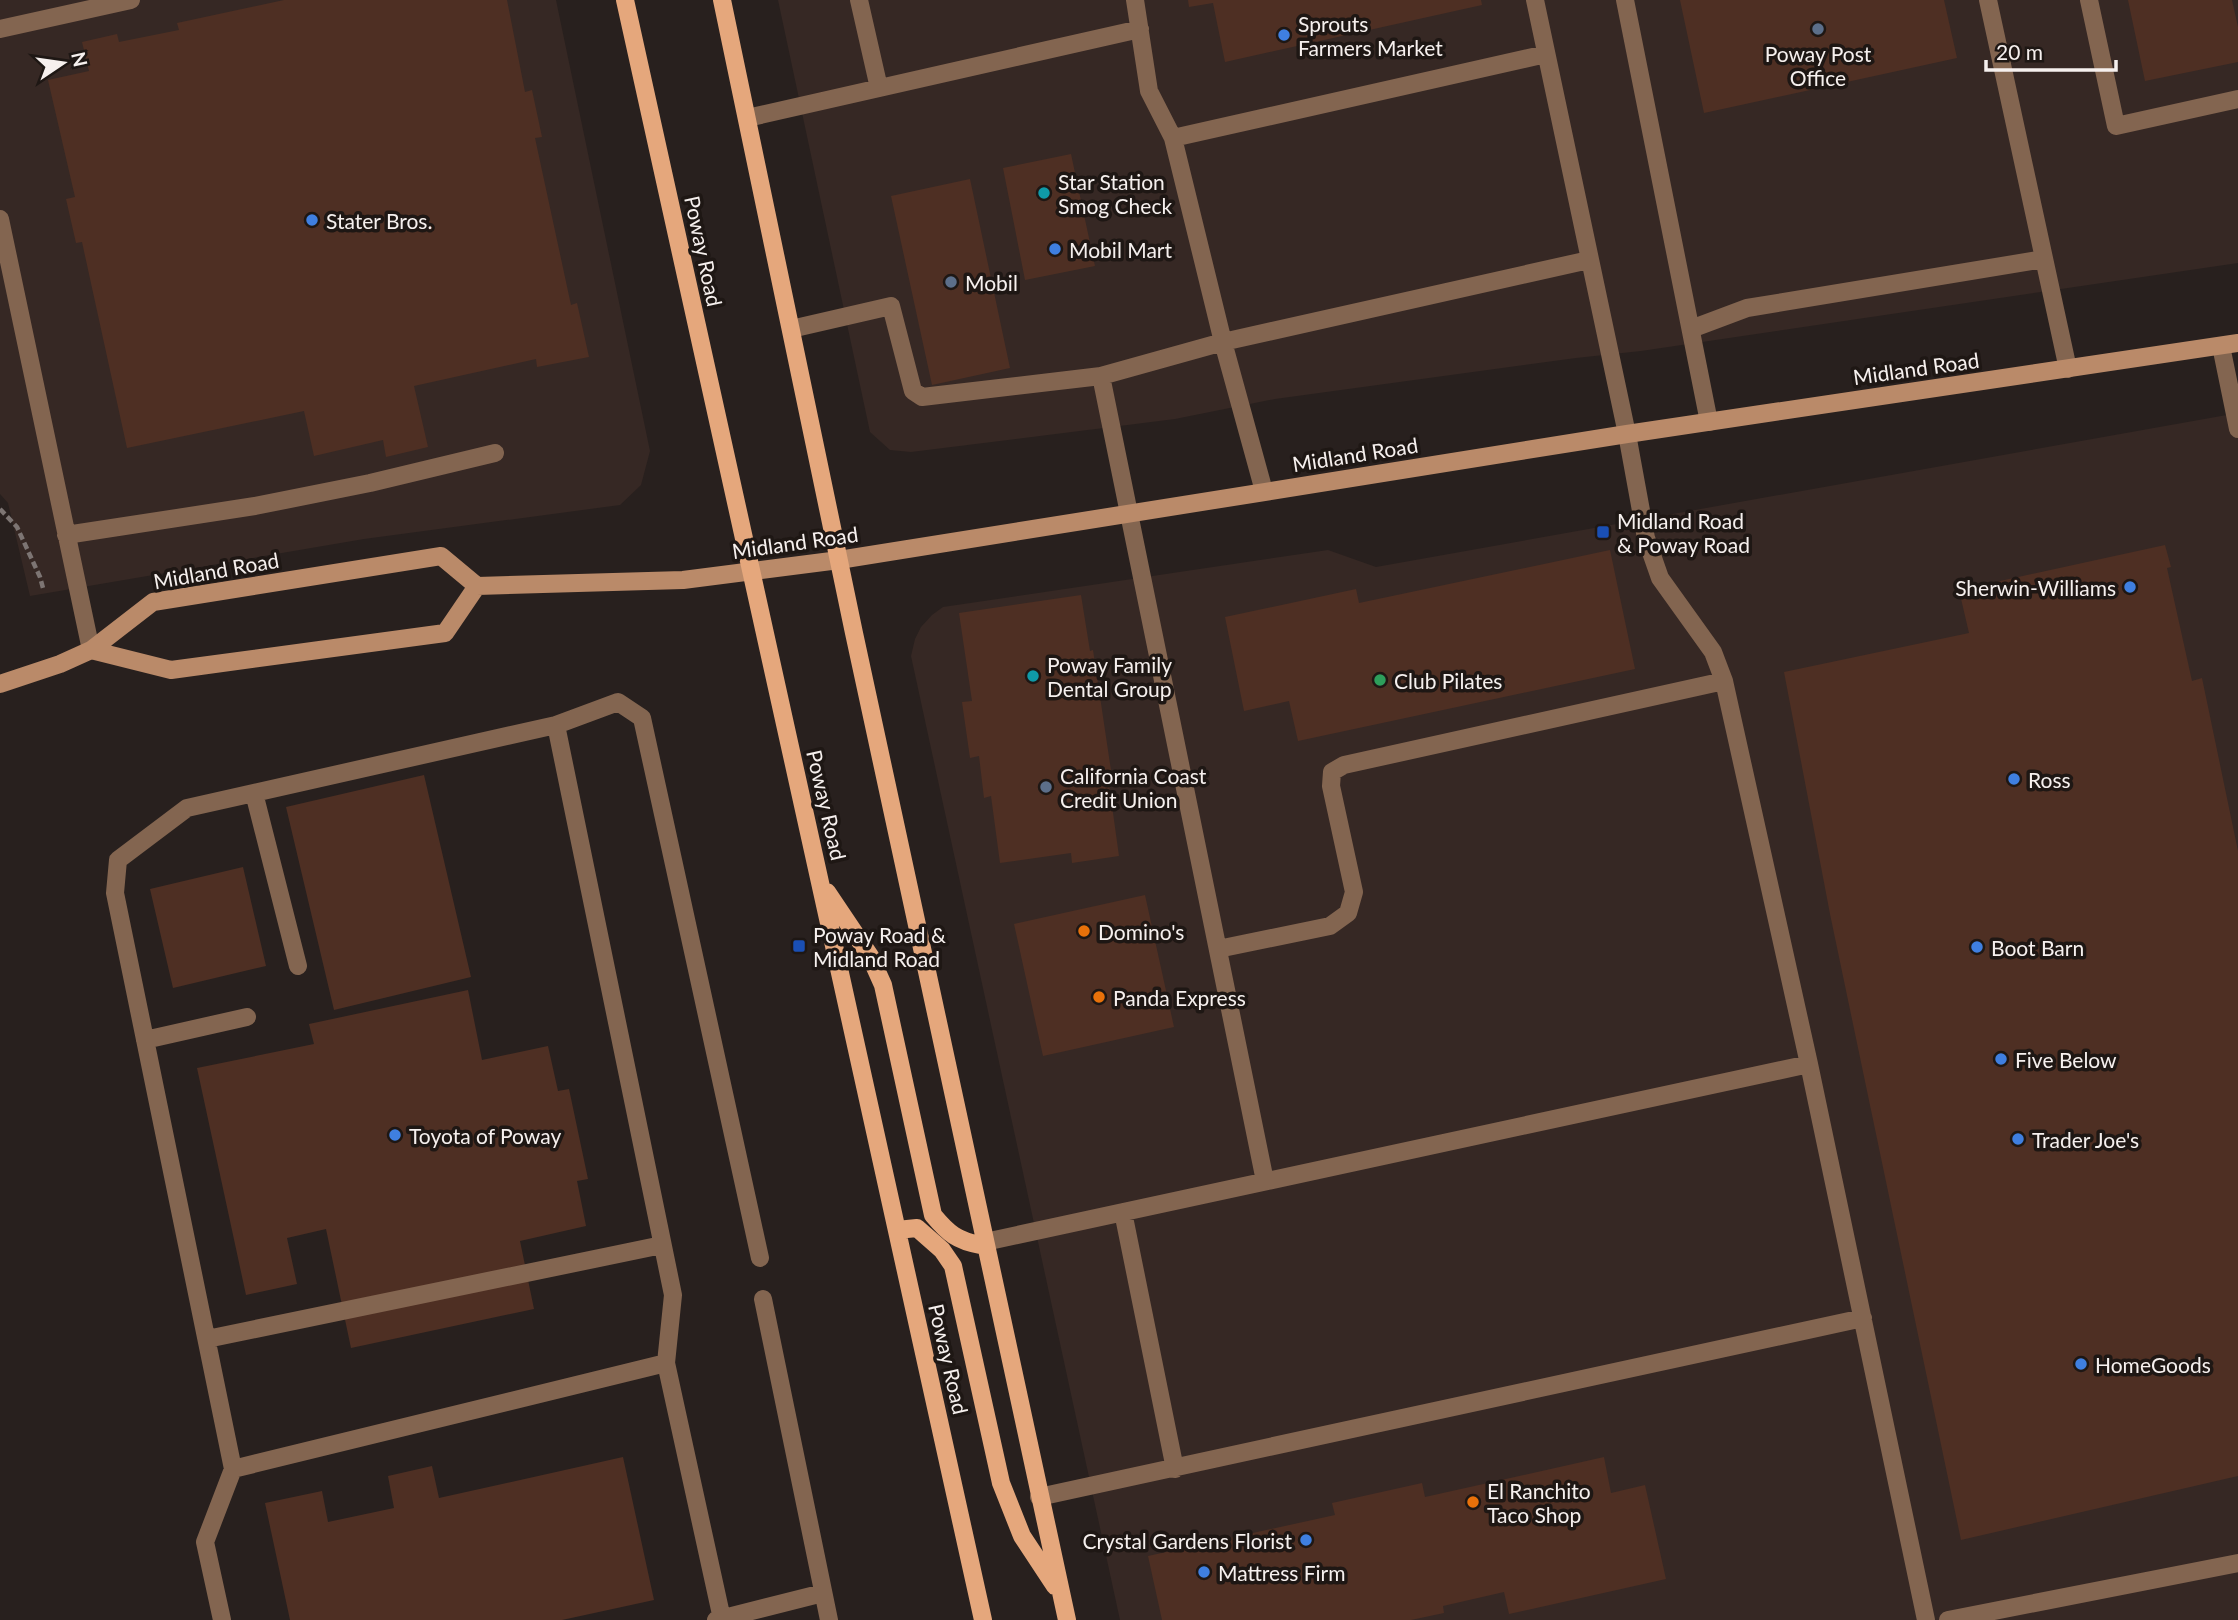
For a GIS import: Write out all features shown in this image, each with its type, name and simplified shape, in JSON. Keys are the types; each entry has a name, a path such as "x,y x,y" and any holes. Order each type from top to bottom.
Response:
{"main road":[{"name":"Poway Road","path":"625,0 983,1620"},
{"path":"722,0 1066,1620"},
{"name":"Midland Road","path":"0,684 92,650 153,602 441,556 477,586 683,580 751,572 1627,434 2230,345"},
{"path":"92,650 171,670 445,633 477,586"},
{"path":"821,883 870,956 883,985 933,1215 945,1230 963,1242 981,1245 985,1242"},
{"path":"897,1230 916,1228 942,1250 953,1266 1001,1483 1022,1536 1061,1595"}],"lane":[{"path":"0,29 131,0"},
{"path":"859,0 879,88"},
{"path":"1135,0 1149,91 1173,138 1223,342 1264,491"},
{"path":"1535,0 1654,565 1660,578 1713,652 1724,681 1809,1064 1926,1620"},
{"path":"1625,0 1709,422"},
{"path":"1988,0 2067,369"},
{"path":"2088,0 2116,126 2238,99"},
{"path":"747,118 1140,29"},
{"path":"1173,138 1546,54"},
{"path":"0,219 92,650"},
{"path":"1691,329 1747,308 2044,259"},
{"path":"791,329 891,306 913,391 922,397 1101,376 1223,342 1589,260"},
{"path":"2230,345 2238,429"},
{"path":"1101,376 1265,1181"},
{"path":"66,535 255,506 370,484 495,453"},
{"path":"1218,949 1330,926 1348,913 1354,892 1331,786 1332,772 1344,765 1724,681"},
{"path":"222,1620 205,1542 233,1469 115,893 118,860 187,808 556,725 618,702 642,718 760,1258"},
{"path":"556,725 673,1295 666,1363 719,1619 823,1593"},
{"path":"254,793 298,966"},
{"path":"145,1040 247,1017"},
{"path":"985,1242 1809,1064"},
{"path":"1123,1212 1175,1469"},
{"path":"206,1339 662,1245"},
{"path":"763,1299 829,1620"},
{"path":"1039,1497 1863,1318"},
{"path":"233,1469 666,1363"},
{"path":"1948,1620 2238,1563"}],"path":[{"path":"0,509 18,527 43,589"}],"shaded area":[{"path":"0,0 556,0 650,451 641,485 620,505 364,539 30,596 8,503 0,494"},
{"path":"778,0 2238,0 2238,263 1641,351 1275,399 1175,419 911,452 890,450 870,432"},
{"path":"2238,413 2238,1620 1120,1620 911,656 921,627 932,615 943,607 1328,550 1376,567"}],"building":[{"name":"Stater Bros.","path":"284,0 507,0 525,92 532,90 542,137 535,138 571,305 577,303 589,357 537,367 536,359 414,386 428,447 386,457 383,440 314,456 304,411 127,448 82,242 76,243 66,199 75,197 48,80 89,71 82,42 117,34 119,42 179,30 177,23"},
{"name":"Sprouts Farmers Market","path":"1188,0 1481,0 1482,5 1225,62 1213,3 1189,7"},
{"name":"Poway Post Office","path":"1680,0 1944,0 1957,58 1704,113"},
{"path":"2128,0 2232,0 2238,27 2238,62 2145,81"},
{"path":"1071,154 1095,266 1025,280 1003,168"},
{"name":"Mobil","path":"970,179 1010,368 932,385 891,196"},
{"path":"2165,545 2171,567 2167,568 2192,681 2202,678 2238,851 2238,1476 1961,1540 1830,914 1784,672 1969,633 1959,590"},
{"path":"1610,550 1635,669 1298,741 1289,701 1244,711 1225,617 1356,589 1359,603"},
{"path":"1081,595 1090,651 1093,650 1112,777 1108,777 1119,856 1072,863 1071,853 1000,863 991,796 984,798 979,756 970,758 962,702 972,701 959,613"},
{"path":"424,775 471,977 334,1010 286,807"},
{"path":"243,867 266,966 173,988 150,889"},
{"name":"Panda Express","path":"1145,895 1174,1027 1043,1056 1014,924"},
{"name":"Toyota of Poway","path":"468,990 482,1060 548,1046 558,1091 569,1089 588,1179 577,1181 586,1226 520,1241 534,1309 351,1348 326,1229 287,1238 297,1284 246,1295 197,1068 314,1044 309,1024"},
{"path":"623,1457 654,1600 562,1620 290,1620 265,1503 322,1491 328,1522 394,1508 388,1476 432,1466 439,1498"},
{"path":"1604,1457 1611,1493 1645,1485 1666,1579 1509,1614 1504,1592 1443,1606 1444,1613 1411,1620 1162,1620 1148,1556 1335,1515 1332,1503 1422,1483 1425,1497"}],"place":[{"name":"Poway Post Office","path":"1818,29"},
{"name":"Sprouts Farmers Market","path":"1284,35"},
{"name":"Star Station Smog Check","path":"1044,193"},
{"name":"Stater Bros.","path":"312,220"},
{"name":"Mobil Mart","path":"1055,249"},
{"name":"Mobil","path":"951,282"},
{"name":"Midland Road & Poway Road","path":"1603,532"},
{"name":"Sherwin-Williams","path":"2130,587"},
{"name":"Poway Family Dental Group","path":"1033,676"},
{"name":"Club Pilates","path":"1380,680"},
{"name":"Ross","path":"2014,779"},
{"name":"California Coast Credit Union","path":"1046,787"},
{"name":"Domino's","path":"1084,931"},
{"name":"Poway Road & Midland Road","path":"799,946"},
{"name":"Boot Barn","path":"1977,947"},
{"name":"Panda Express","path":"1099,997"},
{"name":"Five Below","path":"2001,1059"},
{"name":"Toyota of Poway","path":"395,1135"},
{"name":"Trader Joe's","path":"2018,1139"},
{"name":"HomeGoods","path":"2081,1364"},
{"name":"El Ranchito Taco Shop","path":"1473,1502"},
{"name":"Crystal Gardens Florist","path":"1306,1540"},
{"name":"Mattress Firm","path":"1204,1572"}]}
